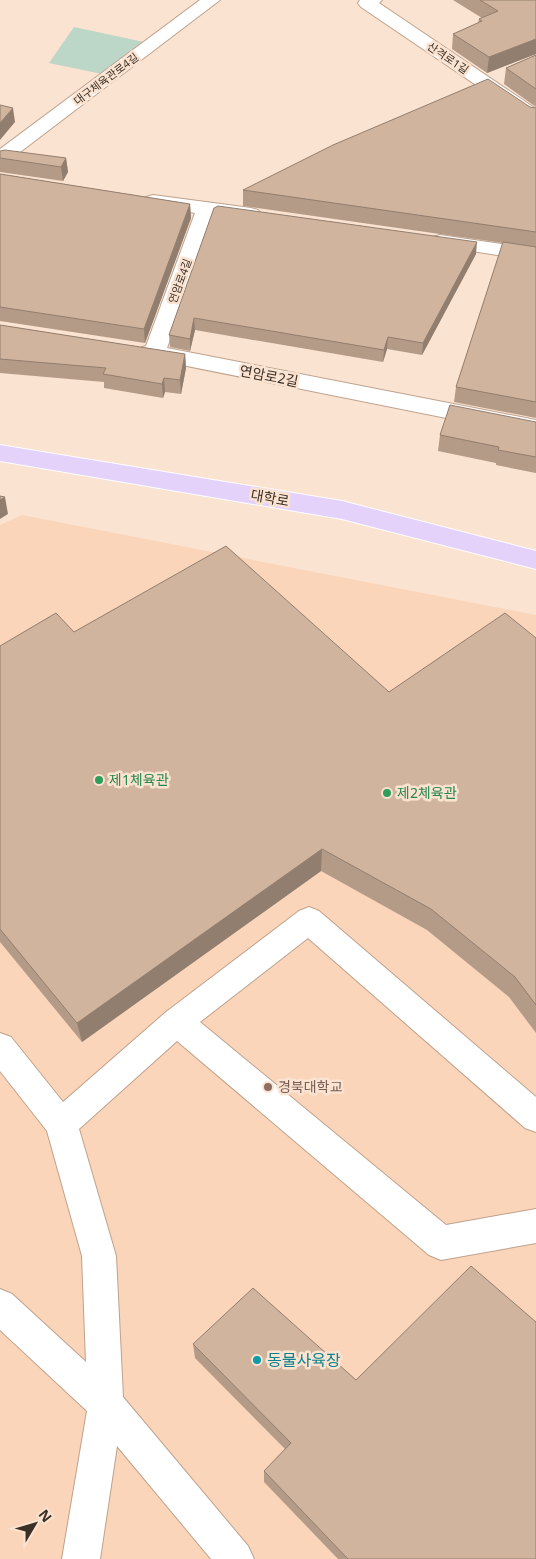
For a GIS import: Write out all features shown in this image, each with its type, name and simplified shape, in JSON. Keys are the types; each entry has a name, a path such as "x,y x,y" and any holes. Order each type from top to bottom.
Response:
{"main road":[{"name":"대학로","path":"0,453 342,510 536,560"}],"street":[{"name":"대구체육관로4길","path":"0,158 211,0"},
{"name":"산격로1길","path":"373,0 367,3 536,117"},
{"path":"485,83 502,76"},
{"path":"138,199 271,217"},
{"name":"연암로4길","path":"154,353 207,208"},
{"path":"418,238 536,255"},
{"name":"연암로2길","path":"125,349 154,353 536,428"},
{"path":"61,1124 177,1022 310,920 536,1118"},
{"path":"177,1022 441,1243 536,1226"},
{"path":"0,1047 61,1124 98,1256 106,1404 81,1559"},
{"path":"0,1306 106,1404 235,1559"}],"shaded area":[{"name":"경북대학교","path":"22,515 536,615 536,1559 0,1559 0,525"}],"green space":[{"path":"74,27 144,42 102,74 49,63"}],"building":[{"path":"480,0 536,0 536,39 489,57 453,34 482,21 479,19 498,11"},
{"path":"536,55 536,89 506,68"},
{"path":"488,79 530,107 536,108 536,232 243,190 333,145"},
{"path":"0,105 13,108 0,123"},
{"path":"5,150 66,158 61,167 0,158 0,151"},
{"path":"0,174 190,204 144,329 0,307"},
{"path":"218,206 477,242 423,343 388,337 384,350 194,318 190,339 169,335 214,208"},
{"path":"503,242 536,247 536,402 456,387"},
{"path":"0,325 185,354 180,380 164,378 162,384 103,374 106,368 0,359"},
{"path":"450,405 536,422 536,457 498,450 499,447 440,435"},
{"path":"226,546 389,692 505,613 536,638 536,1005 515,977 431,909 322,849 77,1023 0,929 0,646 56,613 74,632"},
{"path":"471,1266 536,1322 536,1559 348,1559 264,1471 291,1443 193,1344 253,1288 356,1380"}],"place":[{"name":"제1체육관","path":"99,780"},
{"name":"제2체육관","path":"387,793"},
{"name":"경북대학교","path":"268,1087"},
{"name":"동물사육장","path":"257,1360"}]}
